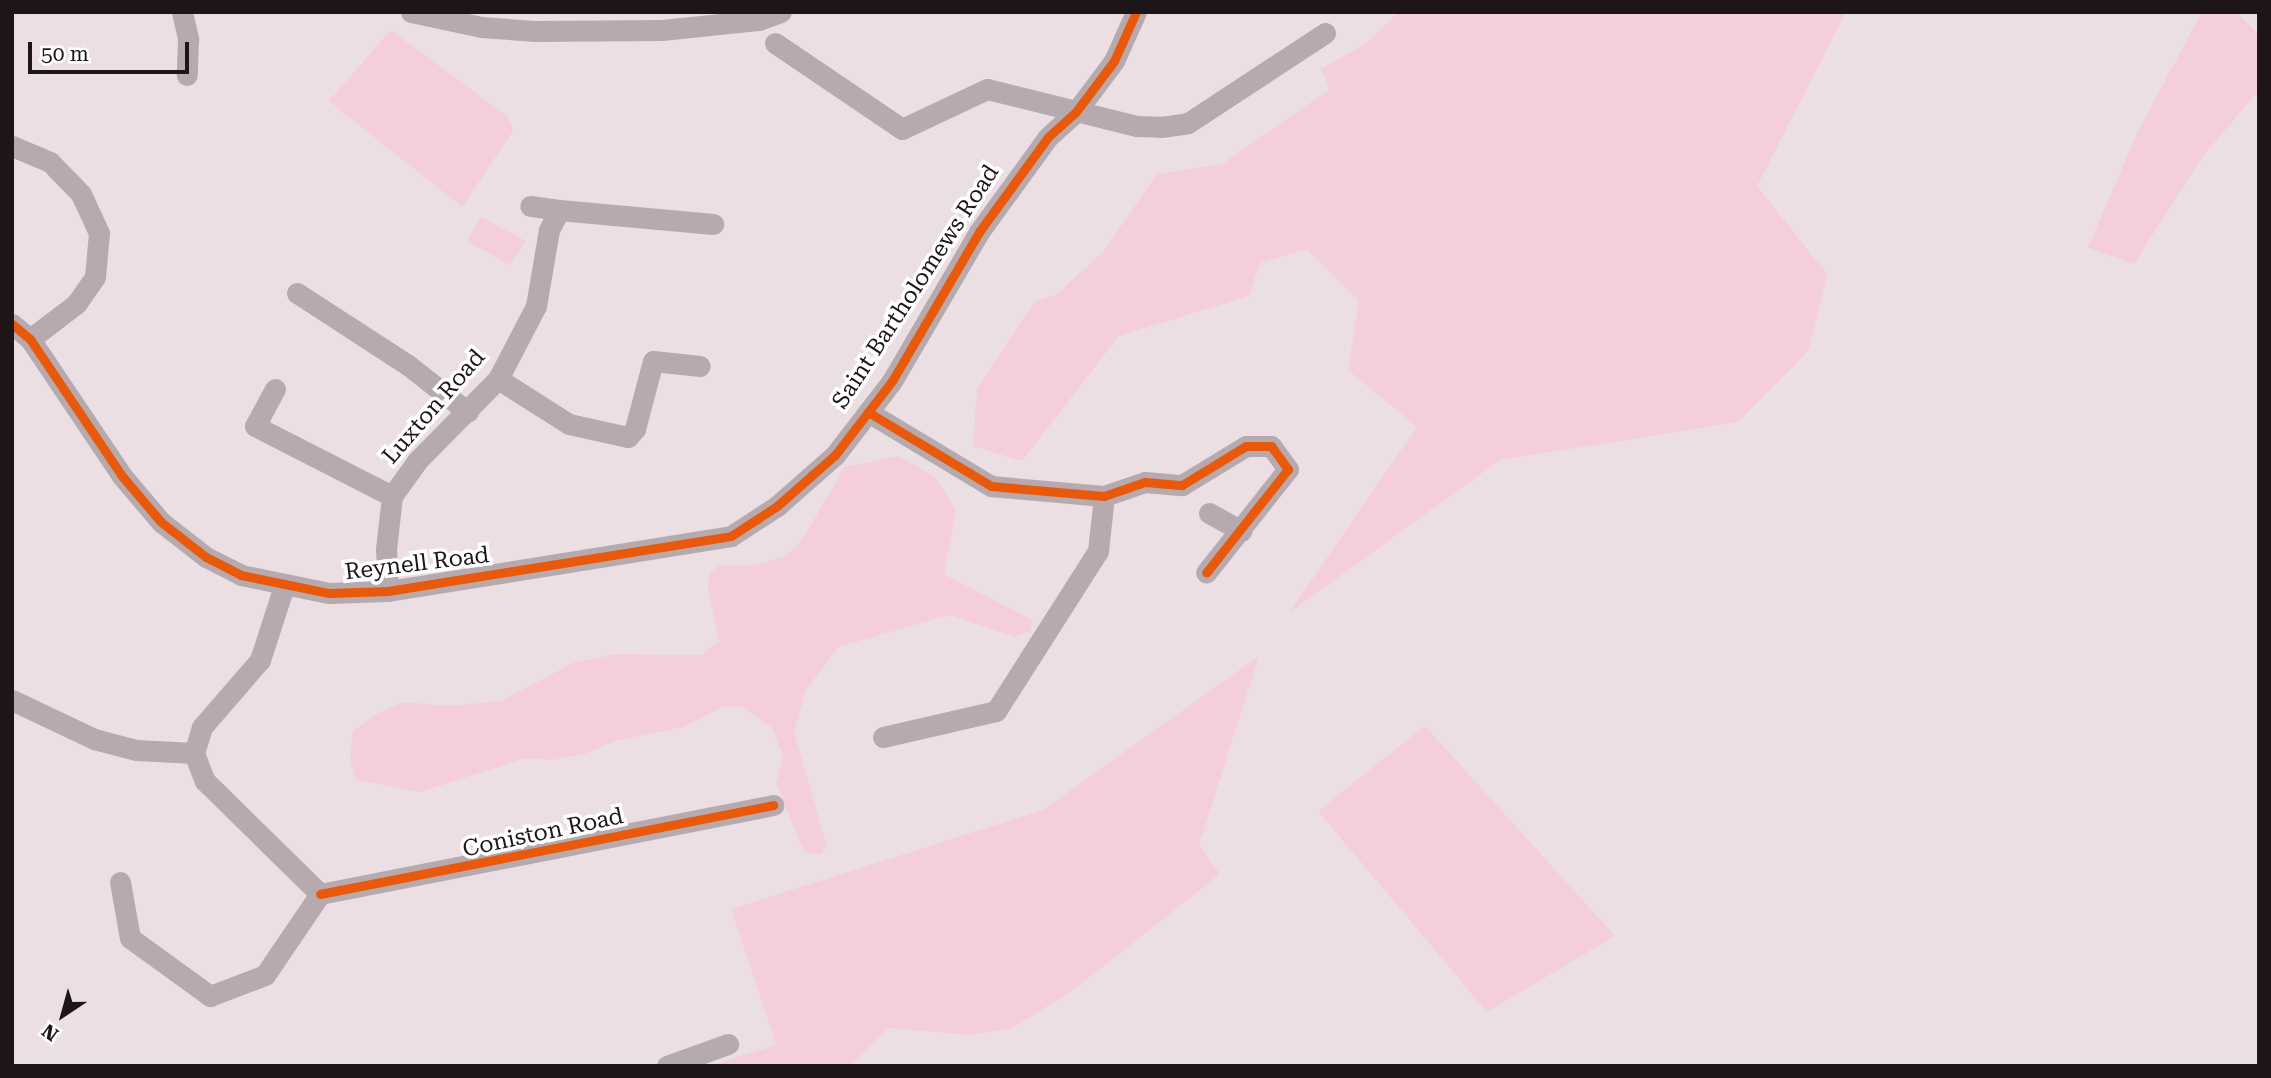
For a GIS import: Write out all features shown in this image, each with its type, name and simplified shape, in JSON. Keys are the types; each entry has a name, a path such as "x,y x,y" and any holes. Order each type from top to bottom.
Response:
{"street":[{"path":"182,12 188,39 187,75"},
{"path":"411,12 481,27 535,30 662,30 759,20 781,12"},
{"name":"Saint Bartholomews Road","path":"732,536 777,506 835,455 892,381 979,232 1048,137 1075,113 1115,61 1136,12"},
{"path":"775,43 902,129 987,89 1137,127 1188,123 1325,33"},
{"path":"12,146 50,162 81,194 99,233 95,277 76,304 30,340"},
{"path":"530,206 713,224"},
{"name":"Luxton Road","path":"388,591 391,496 418,460 498,379 536,306 549,230 559,210"},
{"path":"297,293 408,365 468,412"},
{"name":"Reynell Road","path":"12,324 30,340 122,476 161,522 206,557 241,575 284,586 329,593 388,591 732,536"},
{"path":"498,379 569,424 628,437 635,429 653,361 700,366"},
{"path":"275,389 255,426 391,496"},
{"path":"868,412 990,486 1104,495 1145,482 1182,485 1246,446 1271,446 1288,469 1206,573"},
{"path":"883,737 996,711 1097,551 1104,495"},
{"path":"1209,513 1241,531"},
{"path":"120,882 131,938 210,996 265,975 320,894 205,781 194,754 202,727 260,660 284,586"},
{"path":"12,700 94,739 136,750 194,754"},
{"name":"Coniston Road","path":"320,894 773,805"},
{"path":"667,1066 728,1044"}],"shaded area":[{"path":"1399,12 1846,12 1757,186 1827,274 1809,350 1738,422 1500,460 1289,613 1417,427 1348,370 1359,301 1307,249 1260,263 1249,296 1119,336 1022,461 973,446 977,389 1035,301 1057,294 1103,252 1157,174 1222,164 1330,89 1321,69 1364,45"},
{"path":"2202,12 2236,12 2259,34 2259,90 2203,156 2134,264 2088,248 2137,133"},
{"path":"391,30 508,117 513,131 462,207 329,101"},
{"path":"481,217 526,241 510,265 467,241"},
{"path":"899,456 935,477 956,510 944,574 1032,620 1030,631 1015,637 949,615 838,647 806,690 794,732 827,847 820,855 804,852 776,783 783,758 773,729 742,707 722,707 683,727 615,741 587,753 553,760 525,758 421,792 356,780 350,759 353,731 376,714 404,702 448,706 501,701 573,663 616,654 701,655 719,641 708,587 709,575 719,565 753,565 783,557 800,543 845,467"},
{"path":"1259,656 1199,845 1220,874 1072,991 1012,1028 970,1035 888,1028 850,1066 710,1066 776,1045 731,909 1043,810"},
{"path":"1425,726 1615,936 1487,1012 1318,811"}],"cycle path":[{"path":"12,324 30,339 122,476 161,522 206,557 241,575 329,593 388,591 731,536 777,506 835,455 892,381 979,232 1048,137 1075,113 1114,61 1136,12"},
{"path":"868,412 991,486 1104,496 1145,482 1182,485 1246,446 1271,446 1288,469 1206,573"},
{"path":"320,894 773,805"}]}
